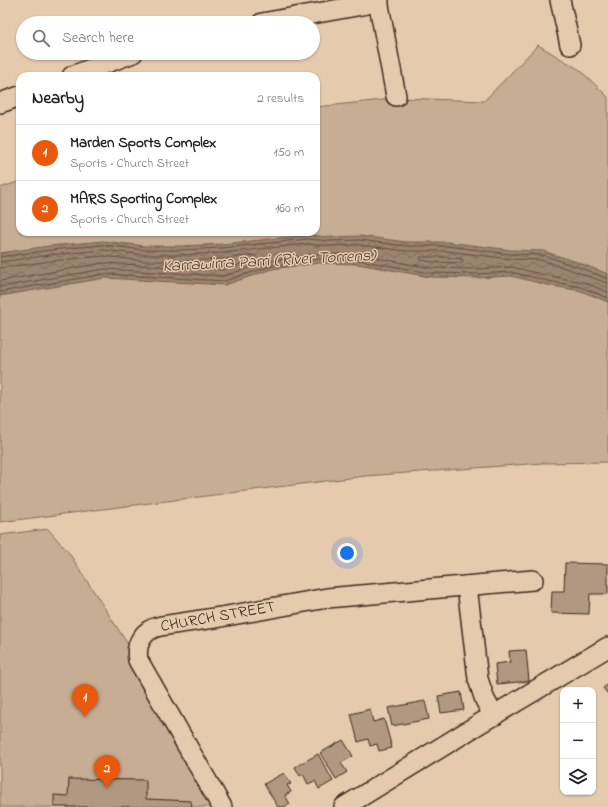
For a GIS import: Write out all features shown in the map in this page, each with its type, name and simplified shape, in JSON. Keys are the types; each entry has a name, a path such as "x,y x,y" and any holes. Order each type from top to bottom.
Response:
{"street":[{"path":"560,0 570,45"},
{"path":"299,16 379,1 396,96"},
{"path":"83,72 114,60"},
{"path":"0,103 16,97"},
{"name":"CHURCH STREET","path":"222,807 138,660 136,652 140,640 147,631 157,626 221,617 327,598 533,580"},
{"path":"467,586 478,679 485,700 494,716"},
{"path":"344,807 608,647"}],"shaded area":[{"path":"538,45 580,70 608,97 608,462 543,463 365,476 0,522 0,188 16,182 16,236 320,236 320,107 402,98 484,101"},
{"path":"48,529 69,553 138,660 222,807 0,807 0,535"}],"water":[{"name":"Karrawirra Parri (River Torrens)","path":"298,236 360,236 406,242 447,242 511,250 543,251 608,274 608,302 581,291 547,285 511,276 477,278 430,277 358,264 319,263 272,269 225,285 105,278 0,296 0,253 49,246 103,241 145,246 222,244"}],"building":[{"path":"565,563 608,564 608,594 590,594 589,614 551,613 552,591 564,591"},
{"path":"526,650 529,681 497,684 495,664 510,662 509,651"},
{"path":"608,684 608,694 603,688"},
{"path":"461,692 464,710 441,713 438,696"},
{"path":"425,701 429,719 392,726 388,708"},
{"path":"370,709 373,722 384,719 392,748 379,751 377,744 370,746 368,739 358,742 351,714"},
{"path":"343,740 353,756 341,763 347,772 336,779 320,753"},
{"path":"318,754 333,781 319,789 315,781 308,784 303,774 300,776 295,767"},
{"path":"284,773 291,784 287,785 291,792 285,795 290,804 284,807 278,807 264,784"},
{"path":"69,779 146,780 146,799 191,801 192,807 54,807 54,795 68,796"}],"place":[{"name":"Marden Sports Complex","path":"85,717"},
{"name":"MARS Sporting Complex","path":"107,788"}]}
